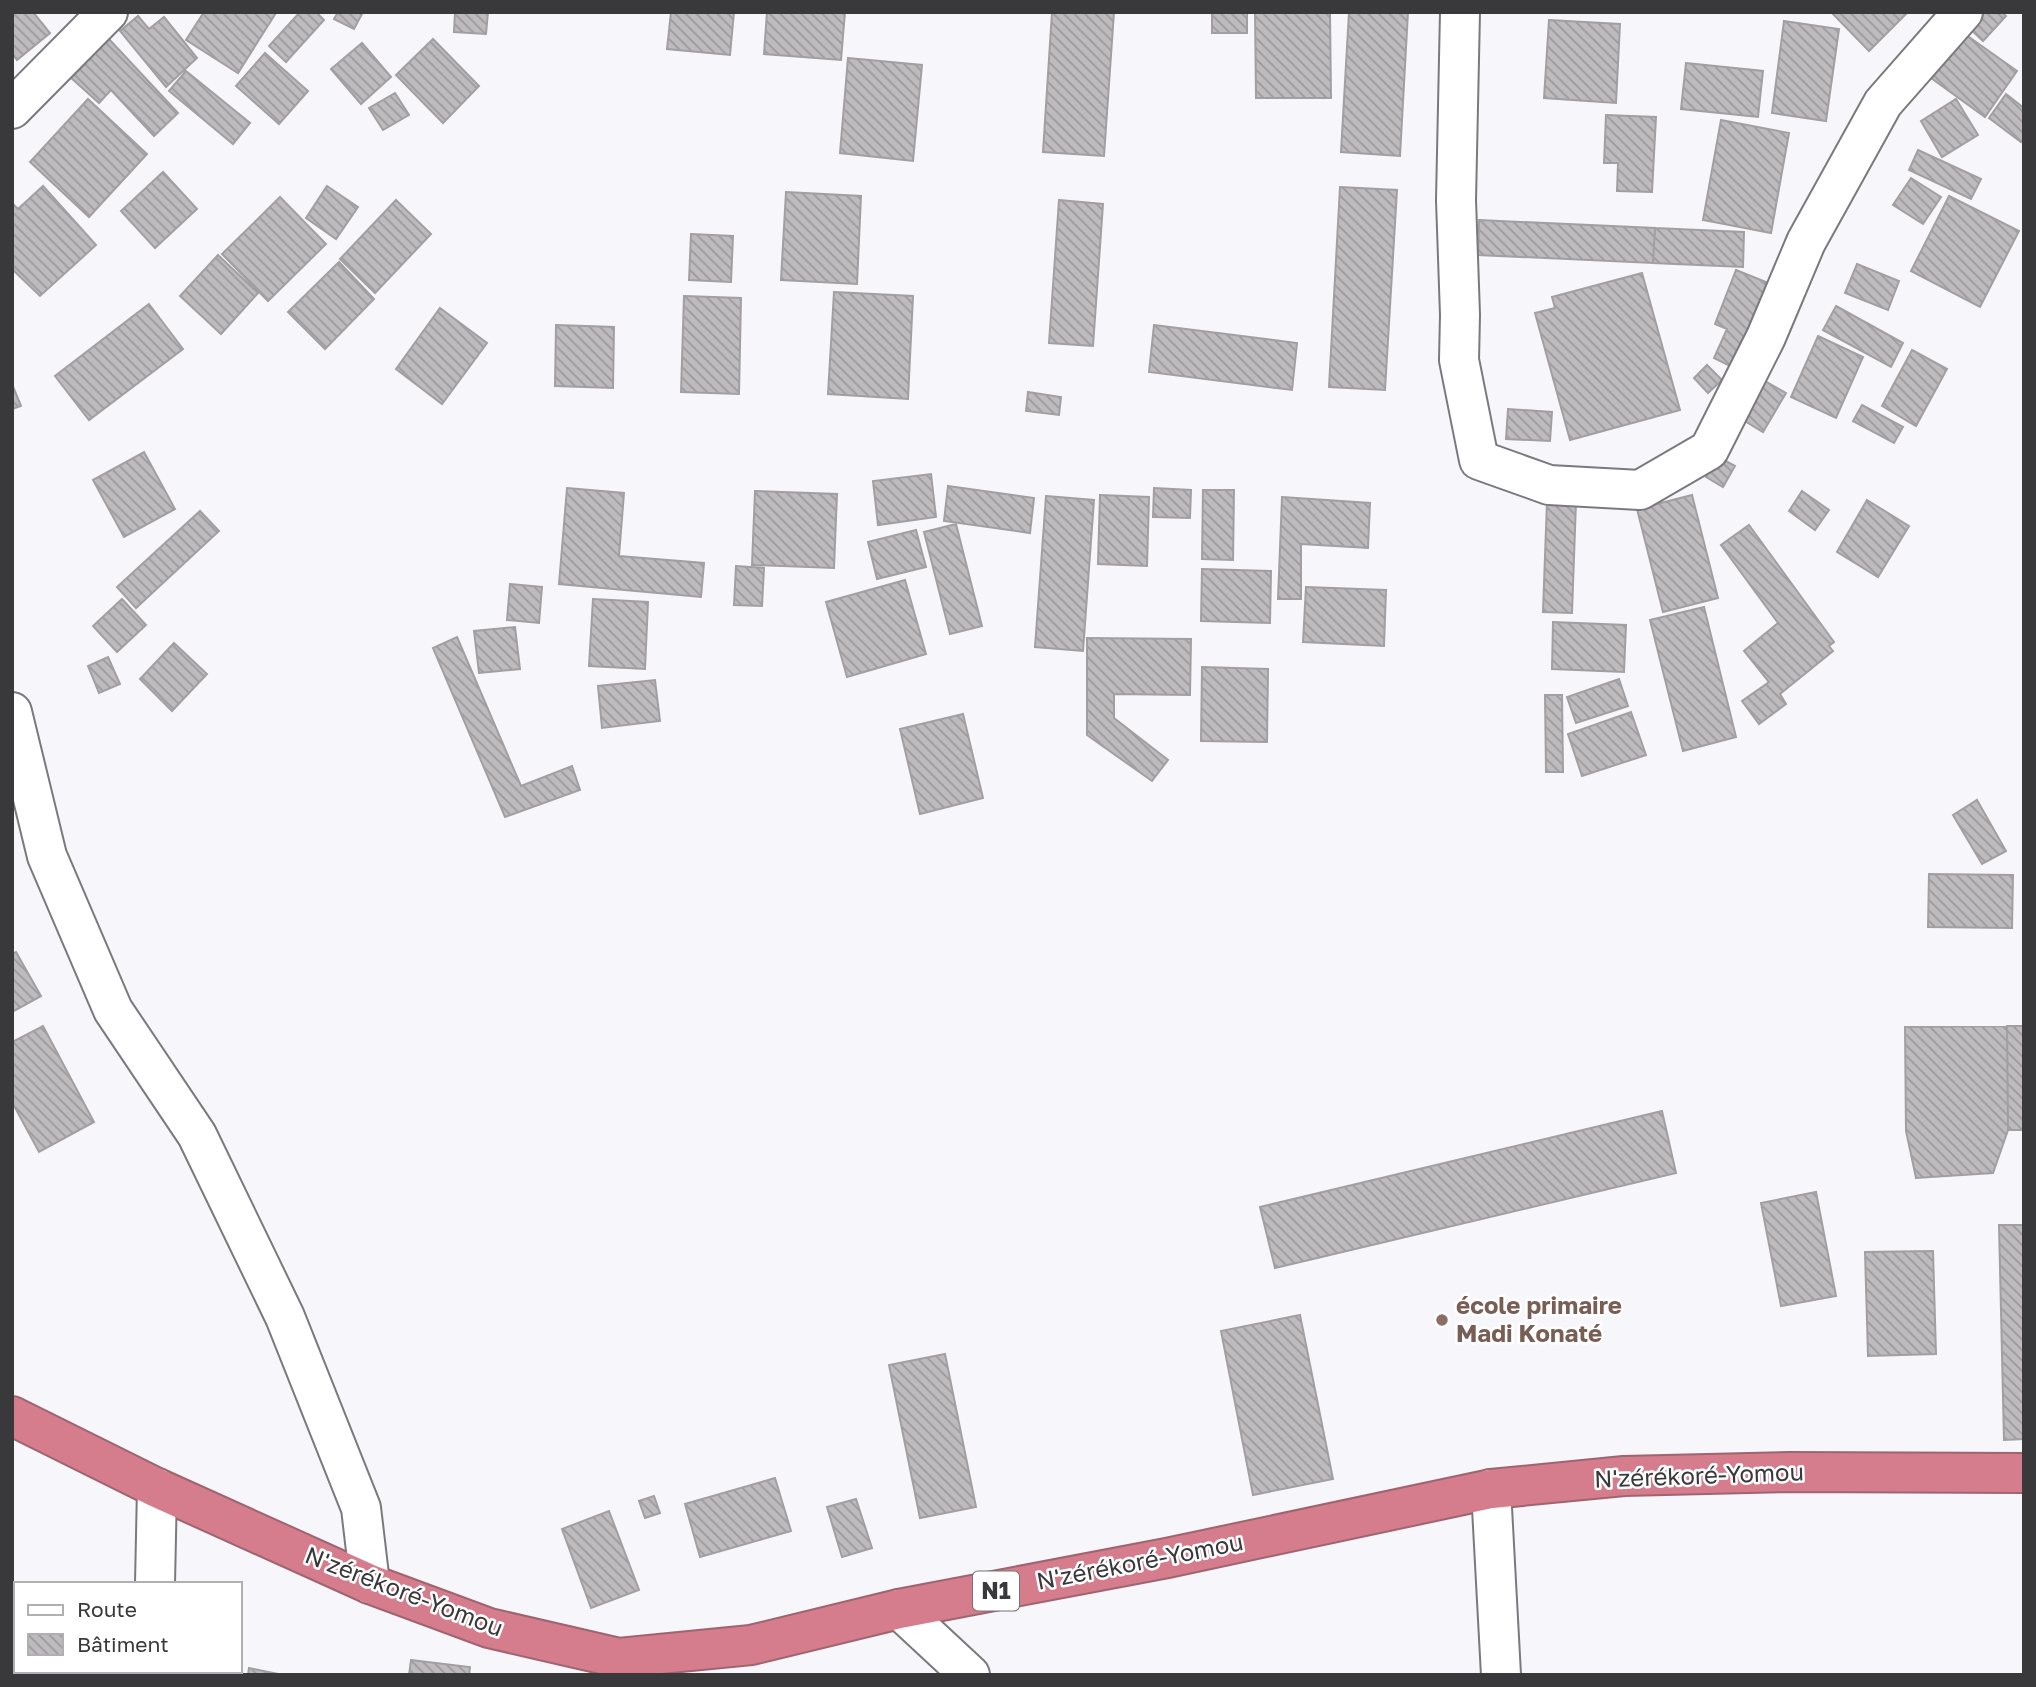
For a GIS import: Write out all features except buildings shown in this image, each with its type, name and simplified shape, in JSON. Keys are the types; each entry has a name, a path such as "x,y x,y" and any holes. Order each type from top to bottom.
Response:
{"highway":[{"name":"N'zérékoré-Yomou","path":"12,1416 157,1488 370,1584 489,1628 619,1658 751,1646 899,1609 1167,1558 1491,1489 1624,1476 1790,1472 2024,1474"}],"street":[{"path":"12,109 108,12"},
{"path":"1460,12 1456,200 1459,360 1479,460 1549,485 1640,490 1709,450 1766,337 1806,242 1884,103 1963,12"},
{"path":"12,712 47,856 113,1010 197,1135 285,1317 361,1508 370,1584"},
{"path":"155,1582 157,1488"},
{"path":"1491,1489 1501,1675"},
{"path":"899,1609 970,1675"}],"place":[{"name":"école primaire Madi Konaté","path":"1442,1320"}]}
